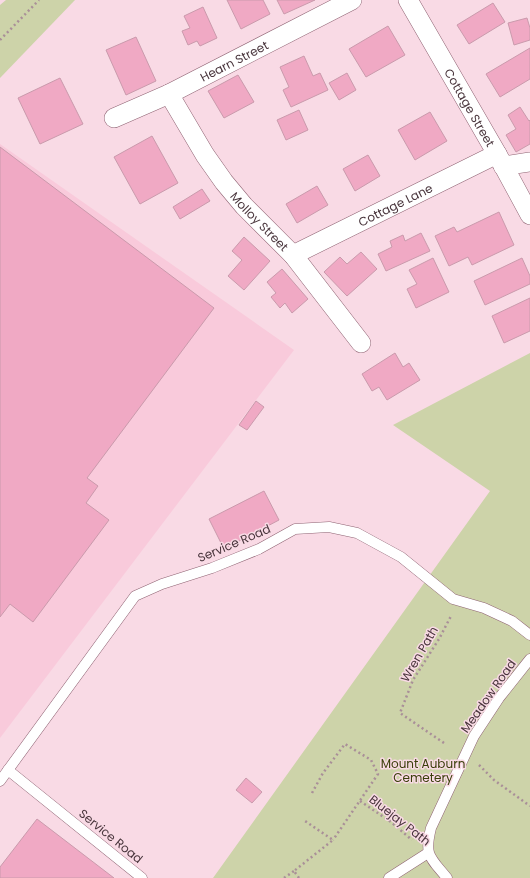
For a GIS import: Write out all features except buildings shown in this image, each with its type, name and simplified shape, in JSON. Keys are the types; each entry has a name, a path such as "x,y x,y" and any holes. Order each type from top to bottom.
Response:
{"street":[{"name":"Hearn Street","path":"114,118 169,94 352,0"},
{"name":"Cottage Street","path":"408,0 530,215"},
{"name":"Molloy Street","path":"169,94 205,156 224,182 244,206 293,255 361,343"},
{"name":"Cottage Lane","path":"293,255 500,160 530,162"}],"lane":[{"name":"Service Road","path":"0,781 135,596 162,584 212,568 259,549 295,529 329,527 357,533 401,557 453,599 484,608 512,621 530,635"},
{"name":"Meadow Road","path":"428,853 428,842 431,828 465,753 474,736 499,698 530,658"},
{"name":"Service Road","path":"8,770 142,878"},
{"path":"388,878 428,853 447,878"}],"path":[{"path":"0,40 39,0"},
{"name":"Wren Path","path":"444,743 400,713 413,680 439,639 459,601"},
{"name":"Bluejay Path","path":"284,878 333,840 378,774 371,760 345,744 323,773 312,794"},
{"path":"465,753 494,780 530,806"},
{"name":"Bluejay Path","path":"360,801 391,822 428,853"},
{"path":"305,821 333,840"},
{"path":"294,871 299,878"}],"shaded area":[{"path":"0,144 294,350 0,738"}],"green space":[{"path":"6,0 75,0 0,78 0,5"},
{"name":"Mount Auburn Cemetery","path":"530,353 530,878 213,878 490,491 393,425"}]}
